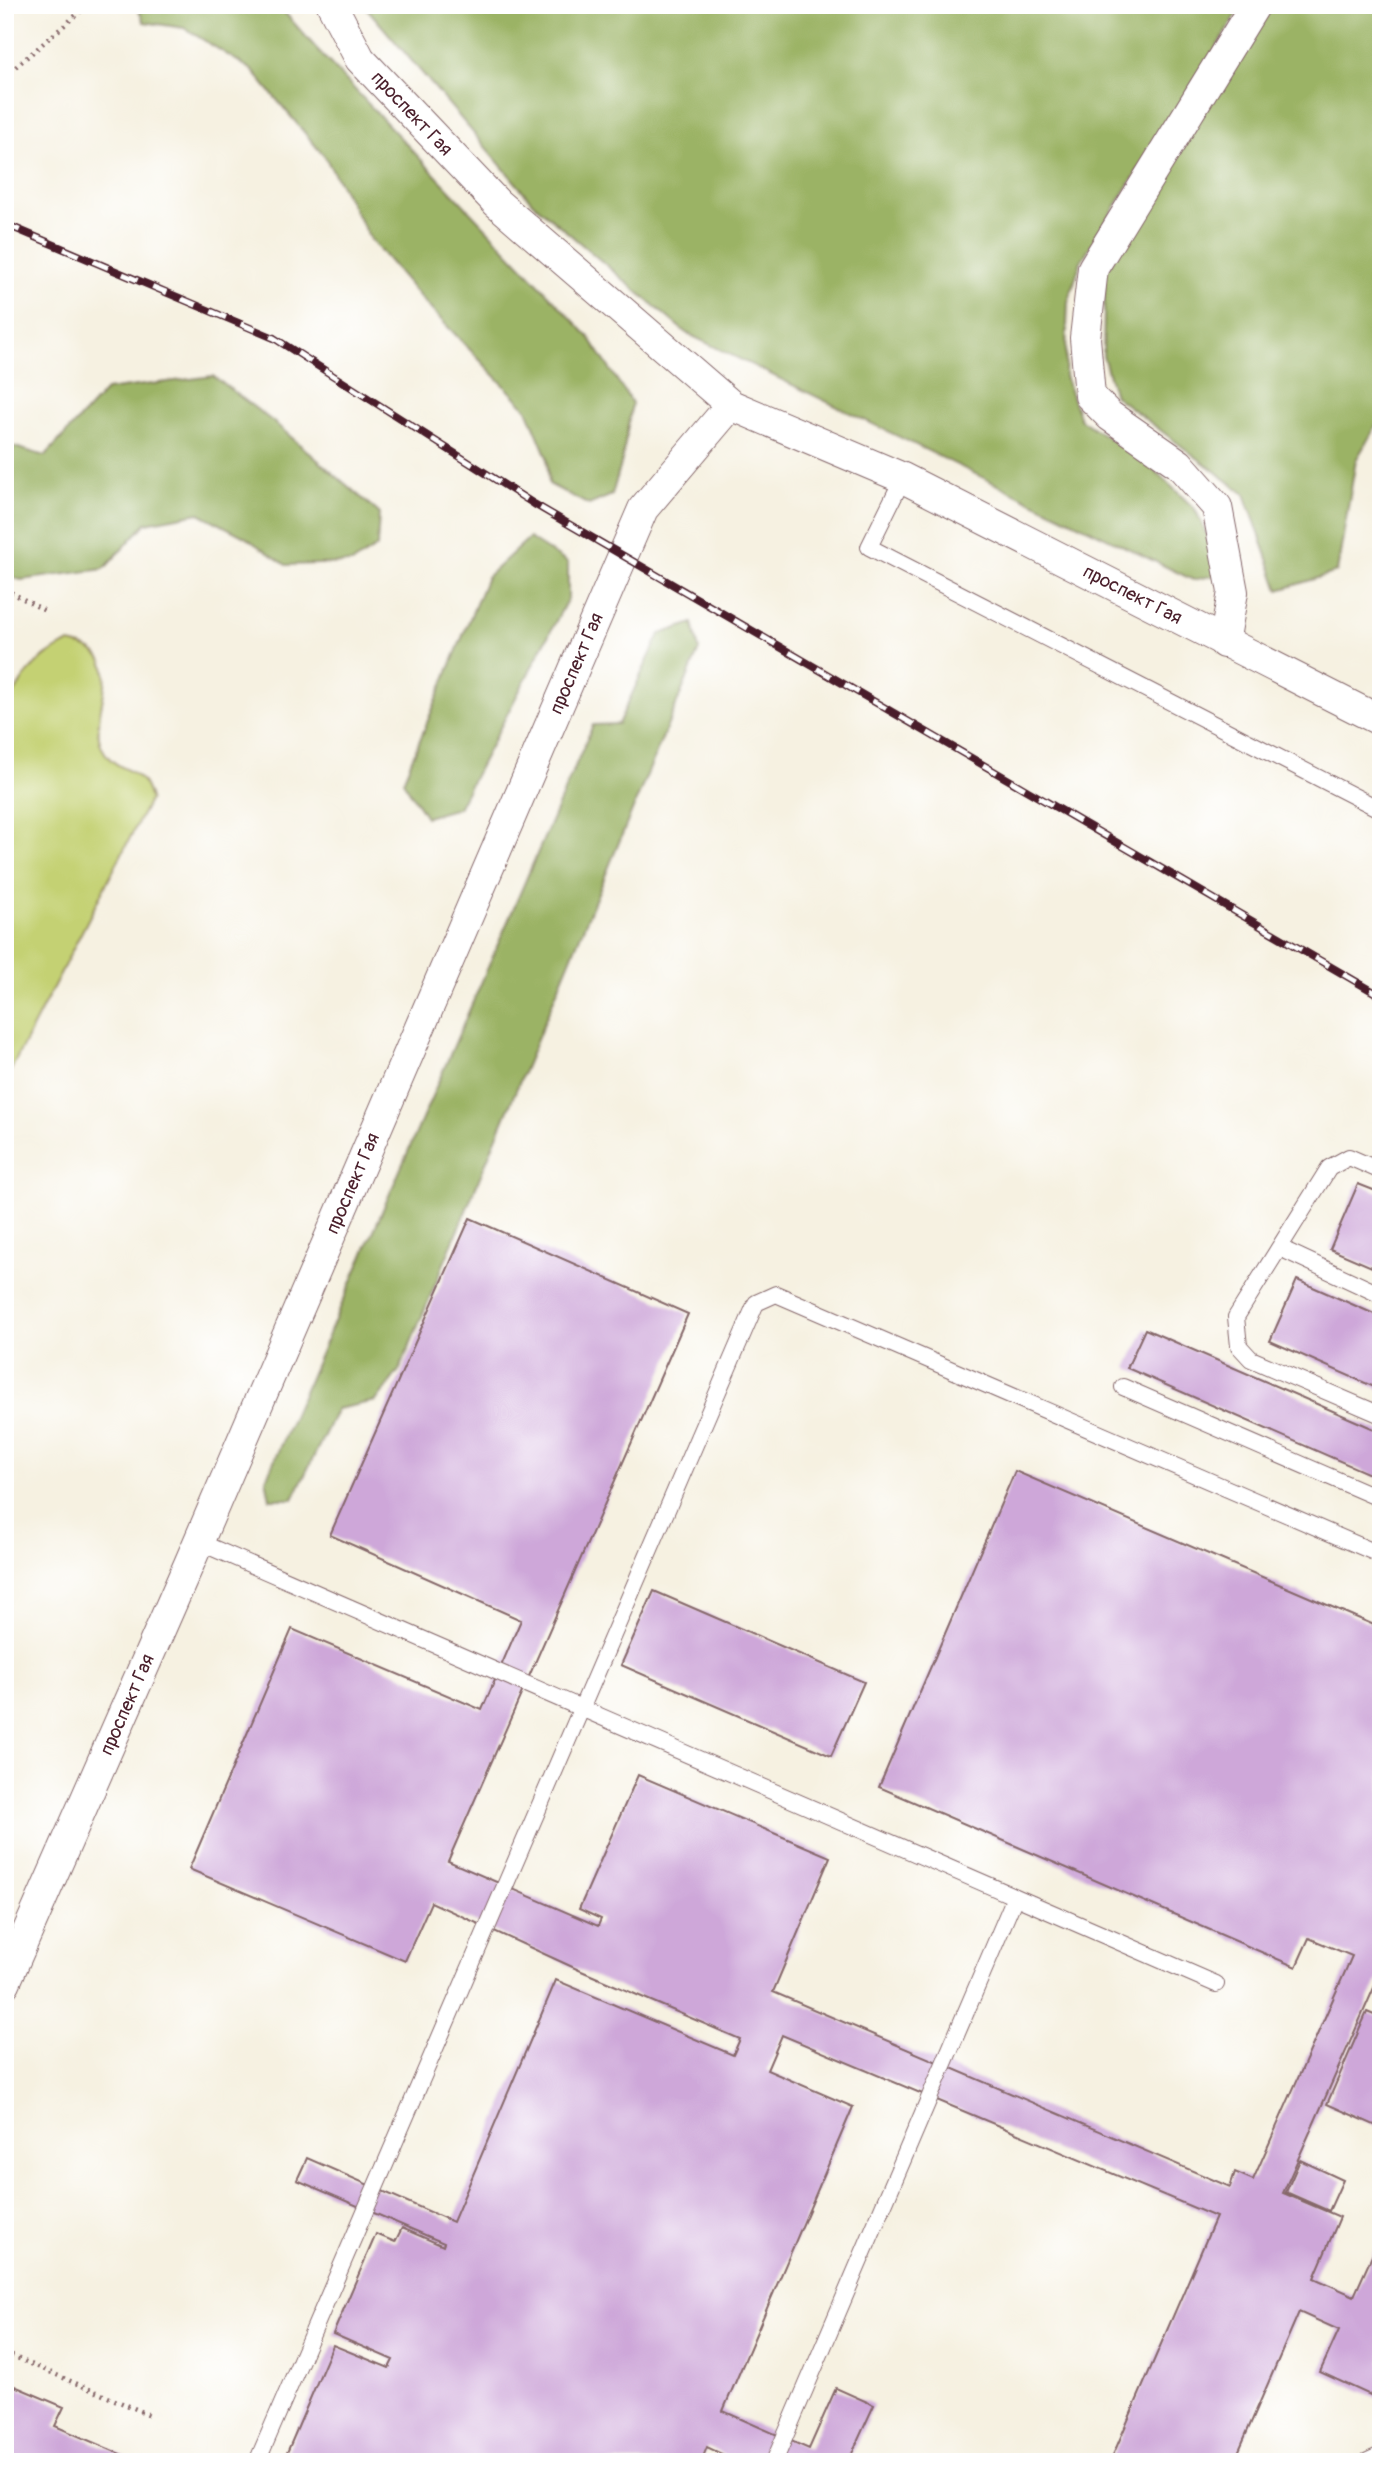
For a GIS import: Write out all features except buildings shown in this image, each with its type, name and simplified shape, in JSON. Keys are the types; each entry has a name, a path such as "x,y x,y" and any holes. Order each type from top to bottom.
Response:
{"street":[{"name":"проспект Гая","path":"332,5 360,60 497,203 731,405 903,478 1381,721"},
{"path":"1224,642 1233,592 1217,507 1179,464 1110,416 1090,396 1085,338 1093,268 1255,5"},
{"name":"проспект Гая","path":"5,1983 199,1542 643,509 731,405"}],"lane":[{"path":"903,478 869,547 1381,810"},
{"path":"1381,1171 1349,1157 1329,1168 1236,1317 1239,1346 1251,1359 1381,1415"},
{"path":"1280,1248 1381,1295"},
{"path":"257,2462 756,1303 776,1294 1381,1555"},
{"path":"1124,1387 1381,1499"},
{"path":"199,1542 1216,1984"},
{"path":"774,2462 1015,1897"},
{"path":"1366,2462 1381,2455"}],"path":[{"path":"5,76 88,5"},
{"path":"5,589 45,611"},
{"path":"5,2353 150,2415"}],"green space":[{"path":"136,5 278,5 589,337 632,403 622,460 612,495 589,505 549,484 547,457 527,409 426,304 371,240 325,157 252,70 184,28 144,22"},
{"path":"364,5 1243,5 1081,261 1068,302 1065,376 1080,419 1148,464 1195,509 1217,556 1216,575 1193,580 686,333 533,203"},
{"path":"1271,5 1381,5 1381,418 1356,460 1337,572 1279,590 1245,494 1115,396 1103,356 1105,272"},
{"path":"213,376 276,424 379,513 377,547 352,563 286,565 245,537 199,513 146,523 104,569 21,580 5,575 5,444 45,456 106,390"},
{"path":"529,538 568,563 568,598 458,808 426,817 403,781 487,577"},
{"path":"693,623 699,650 400,1369 376,1401 337,1409 293,1499 270,1499 266,1479 593,725 618,724 660,634"},
{"path":"68,643 89,649 100,658 105,670 98,731 101,745 109,758 141,780 150,799 5,1081 5,711 17,689 37,663"}],"railway":[{"path":"5,224 274,338 534,504 1381,996"}]}
